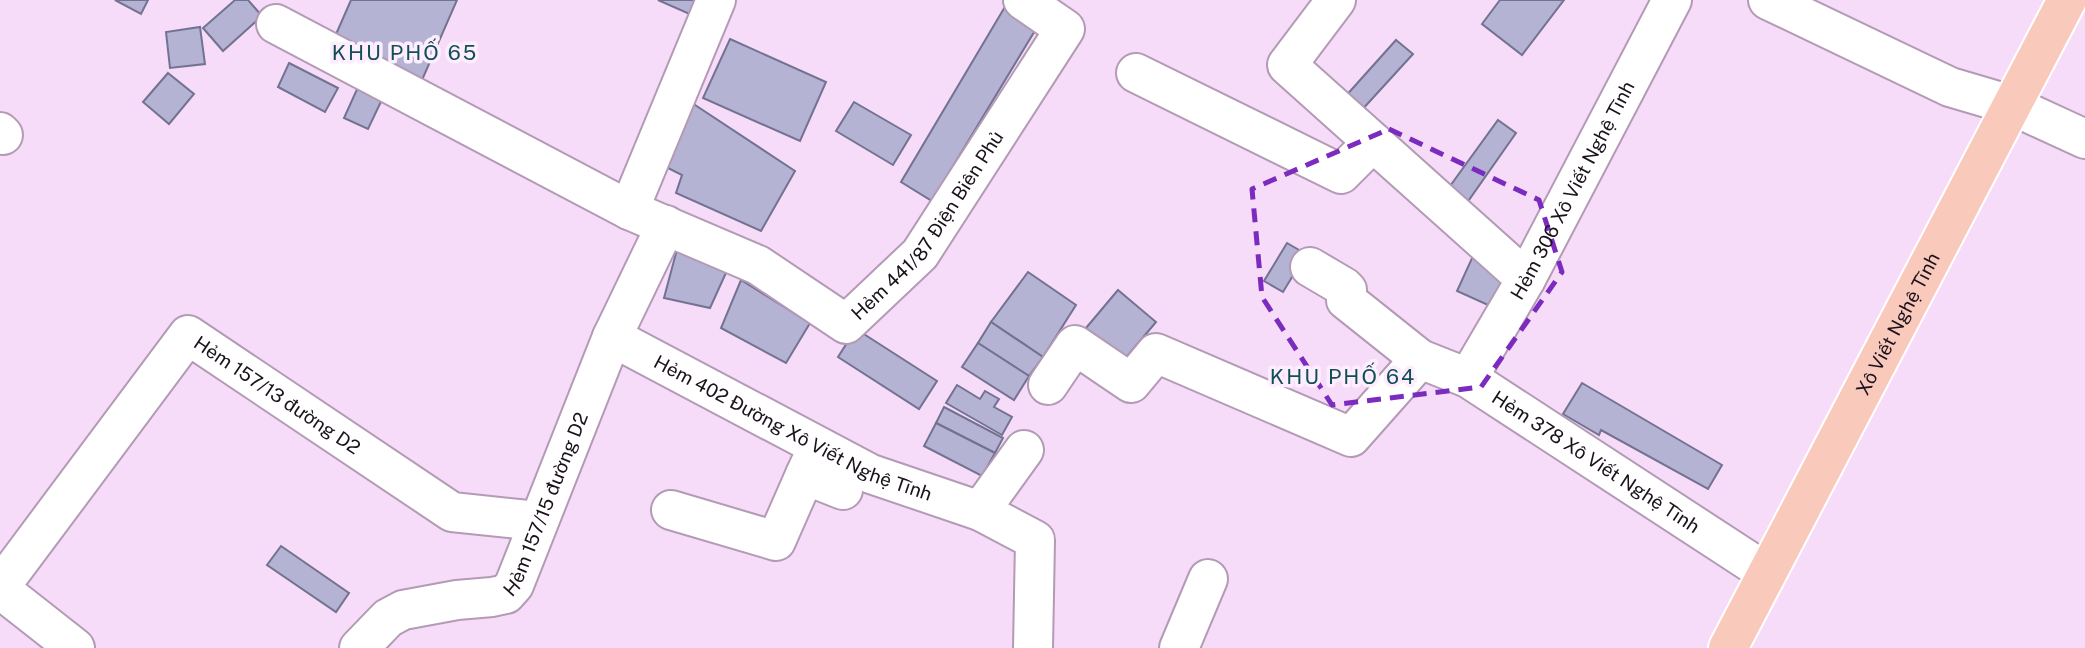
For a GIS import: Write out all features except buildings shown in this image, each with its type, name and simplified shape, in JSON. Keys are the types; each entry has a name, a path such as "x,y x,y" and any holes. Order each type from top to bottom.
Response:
{"main road":[{"name":"Xô Viết Nghệ Tĩnh","path":"1728,648 2067,0"}],"street":[{"path":"629,210 716,0"},
{"name":"Hẻm 441/87 Điện Biên Phủ","path":"666,225 758,265 846,324 920,254 1065,29 1023,0"},
{"path":"1336,0 1287,65 1526,279"},
{"name":"Hẻm 306 Xô Viết Nghệ Tĩnh","path":"1468,378 1526,279 1672,0"},
{"path":"1768,0 1950,87 2011,105 2085,139"},
{"path":"276,24 629,210 666,225"},
{"path":"1136,73 1341,174 1373,142"},
{"name":"Hẻm 157/15 đường D2","path":"359,648 388,618 403,610 506,594 514,584 611,337 666,225"},
{"name":"Hẻm 378 Xô Viết Nghệ Tĩnh","path":"1310,267 1345,287 1346,300 1420,359 1468,378 1767,572"},
{"name":"Hẻm 157/13 đường D2","path":"0,588 188,335 452,512 537,522"},
{"name":"Hẻm 402 Đường Xô Viết Nghệ Tĩnh","path":"611,337 812,460 871,474 980,511 1035,540 1033,648"},
{"path":"1048,385 1075,345 1131,383 1156,353 1351,437 1420,359"},
{"path":"980,511 1024,450"},
{"path":"671,510 776,541 812,460 843,490"},
{"path":"1179,648 1208,579"},
{"path":"0,588 75,648"}],"highlighted area":[{"path":"1389,129 1539,200 1562,272 1481,387 1332,405 1262,297 1252,189"}],"district":[{"name":"KHU PHỐ 65","path":"405,52"},
{"name":"KHU PHỐ 64","path":"1343,376"}]}
